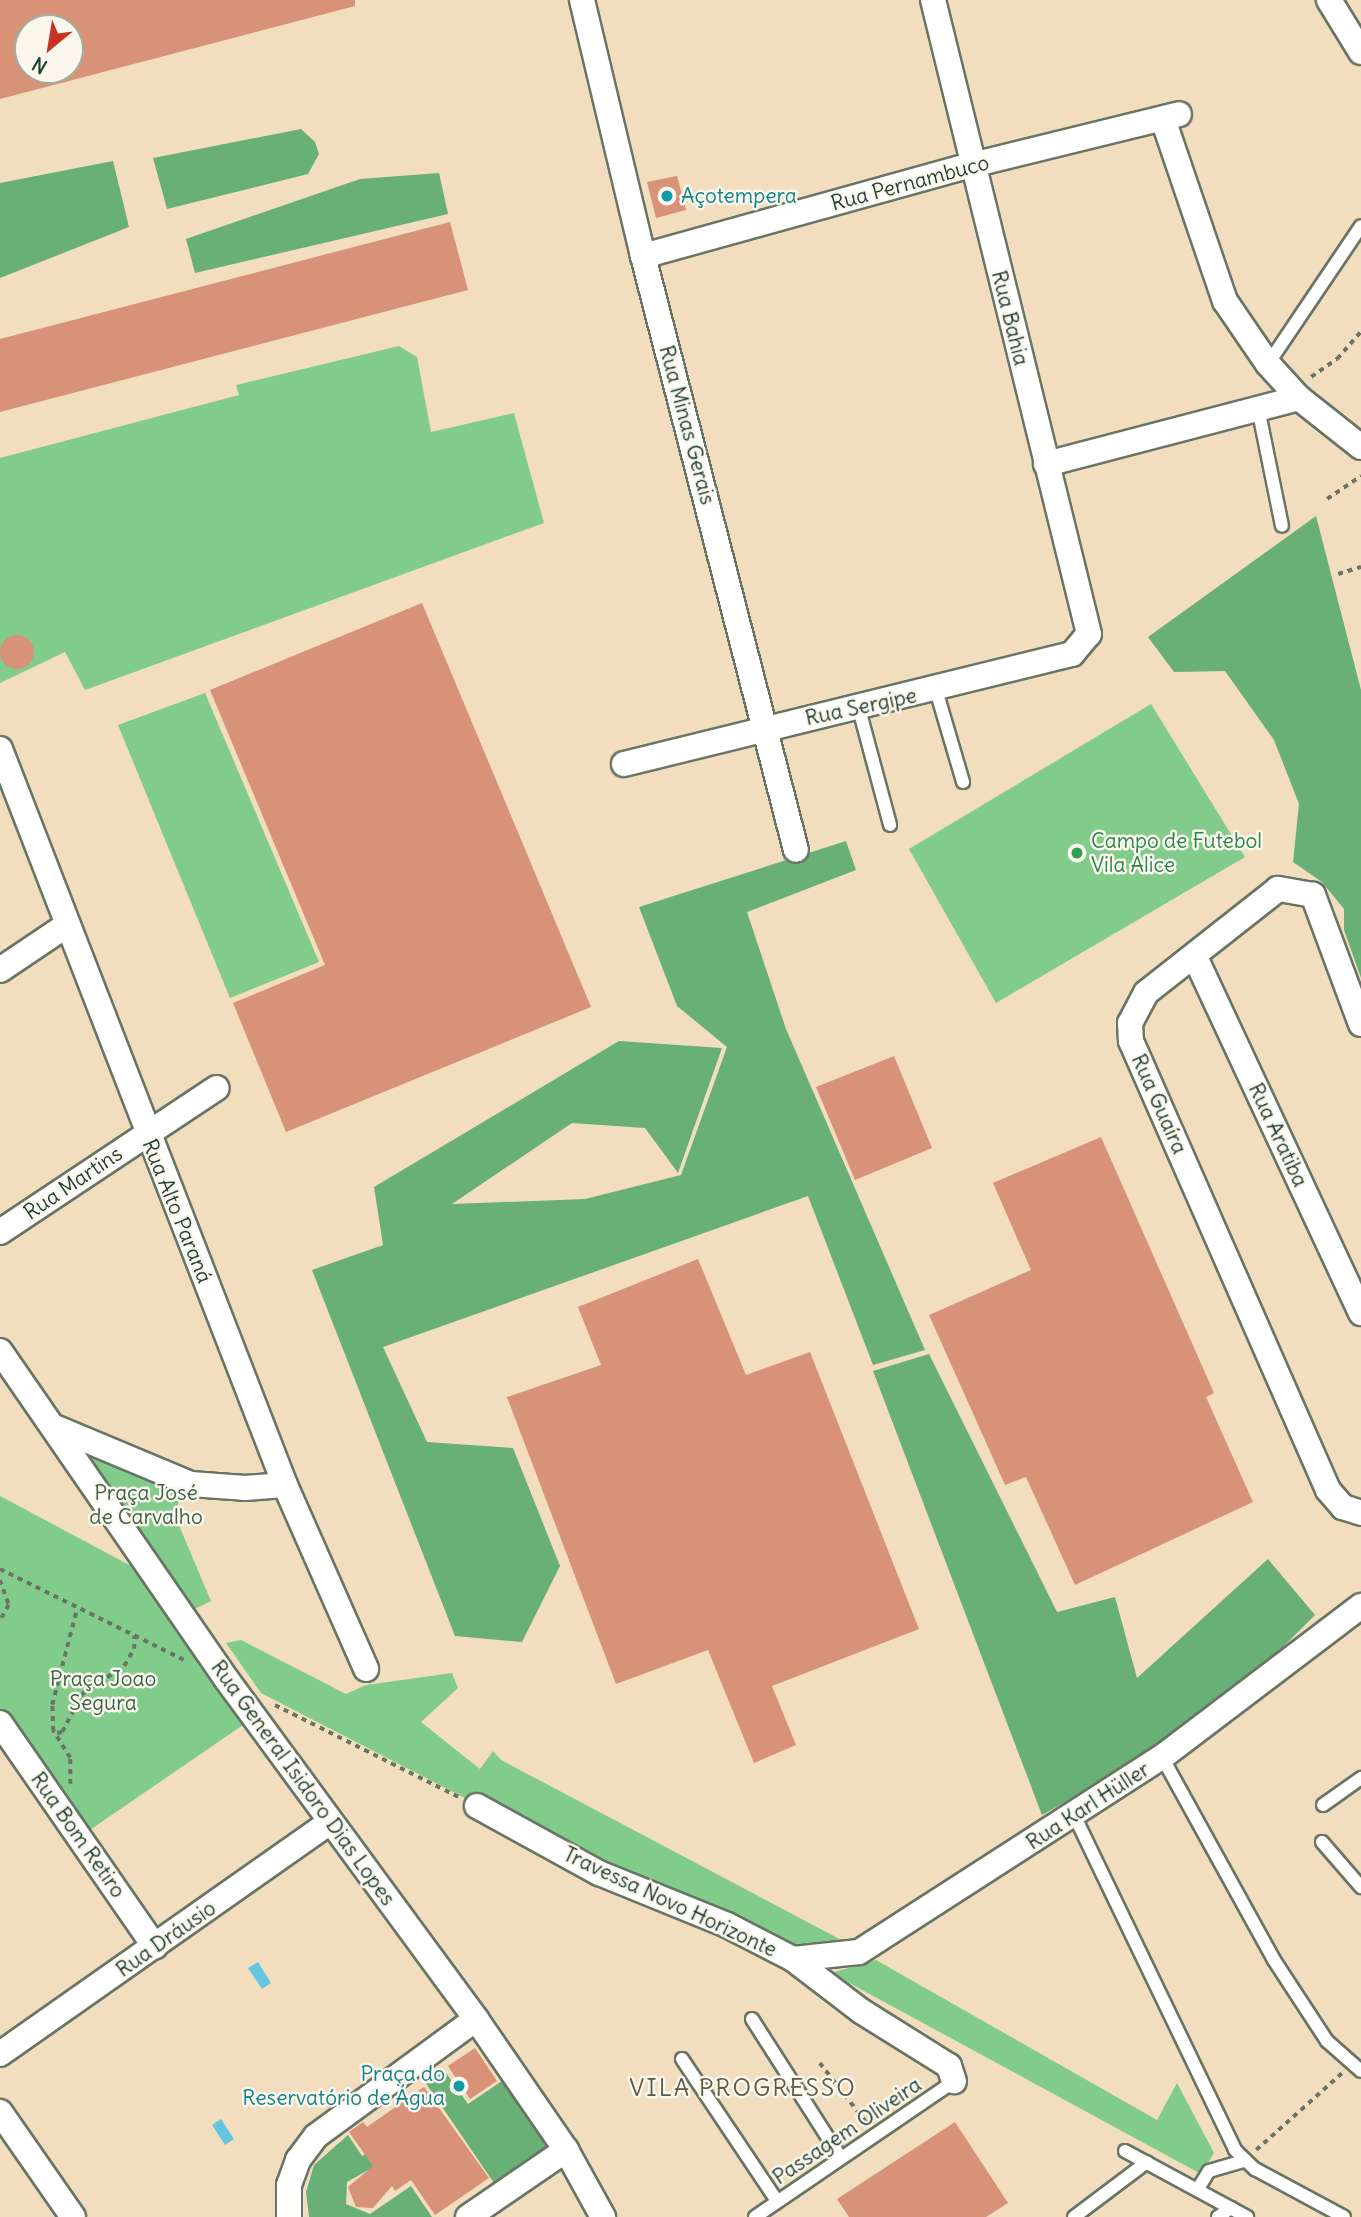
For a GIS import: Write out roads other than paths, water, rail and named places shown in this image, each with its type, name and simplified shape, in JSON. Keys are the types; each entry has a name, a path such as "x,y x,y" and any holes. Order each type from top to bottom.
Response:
{"street":[{"name":"Rua Minas Gerais","path":"582,0 643,256 767,728 796,850"},
{"name":"Rua Bahia","path":"933,0 1089,634"},
{"path":"1329,0 1361,52"},
{"name":"Rua Pernambuco","path":"643,256 972,165 1171,116 1216,279 1268,364"},
{"path":"1268,364 1295,394 1361,447"},
{"path":"1046,464 1258,408 1295,394"},
{"name":"Rua Sergipe","path":"624,765 811,715 859,709 1072,654 1089,634"},
{"name":"Rua Alto Paraná","path":"0,749 146,1135 285,1485 366,1669"},
{"name":"Rua Guaíra","path":"1361,1024 1313,895 1278,889 1146,993 1135,1007 1131,1041 1328,1490 1343,1507 1361,1513"},
{"path":"0,970 67,925"},
{"name":"Rua Aratiba","path":"1195,957 1361,1313"},
{"name":"Rua Martins","path":"0,1232 217,1088"},
{"name":"Rua General Isidoro Dias Lopes","path":"0,1351 57,1428 227,1680 476,2019 566,2150 603,2217"},
{"path":"57,1428 191,1483 245,1488 285,1485"},
{"name":"Rua Karl Hüller","path":"793,1959 859,1952 1075,1818 1359,1611"},
{"name":"Rua Bom Retiro","path":"0,1723 155,1947"},
{"name":"Travessa Novo Horizonte","path":"477,1806 599,1873 727,1925 793,1959 861,2011 949,2066 957,2079"},
{"name":"Rua Dráusio","path":"0,2054 330,1822"},
{"path":"289,2217 289,2185 298,2160 316,2136 476,2019"},
{"path":"0,2112 73,2217"},
{"path":"468,2217 566,2150"}],"lane":[{"path":"1268,364 1361,226"},
{"path":"1258,408 1282,527"},
{"path":"936,690 963,782"},
{"path":"859,709 890,825"},
{"path":"1162,1757 1274,1960 1327,2041 1356,2068"},
{"path":"1323,1805 1361,1778"},
{"path":"1075,1818 1229,2139 1244,2161 1344,2217"},
{"path":"1322,1842 1361,1887"},
{"path":"752,2019 841,2158"},
{"path":"682,2059 777,2202"},
{"name":"Passagem Oliveira","path":"755,2217 957,2079"},
{"path":"1125,2151 1247,2217"},
{"path":"1198,2189 1209,2171 1244,2161"},
{"path":"1074,2217 1147,2162"},
{"path":"1218,2217 1231,2208"}],"water":[{"path":"258,1962 271,1983 262,1989 248,1968"},
{"path":"221,2119 234,2139 225,2145 212,2125"}],"place":[{"name":"Açotempera","path":"667,196"},
{"name":"Campo de Futebol Vila Alice","path":"1077,853"},
{"name":"Praça do Reservatório de Água","path":"459,2086"}],"district":[{"name":"VILA PROGRESSO","path":"743,2088"}],"park label":[{"name":"Praça José de Carvalho","path":"146,1505"},
{"name":"Praça Joao Segura","path":"103,1691"}]}
